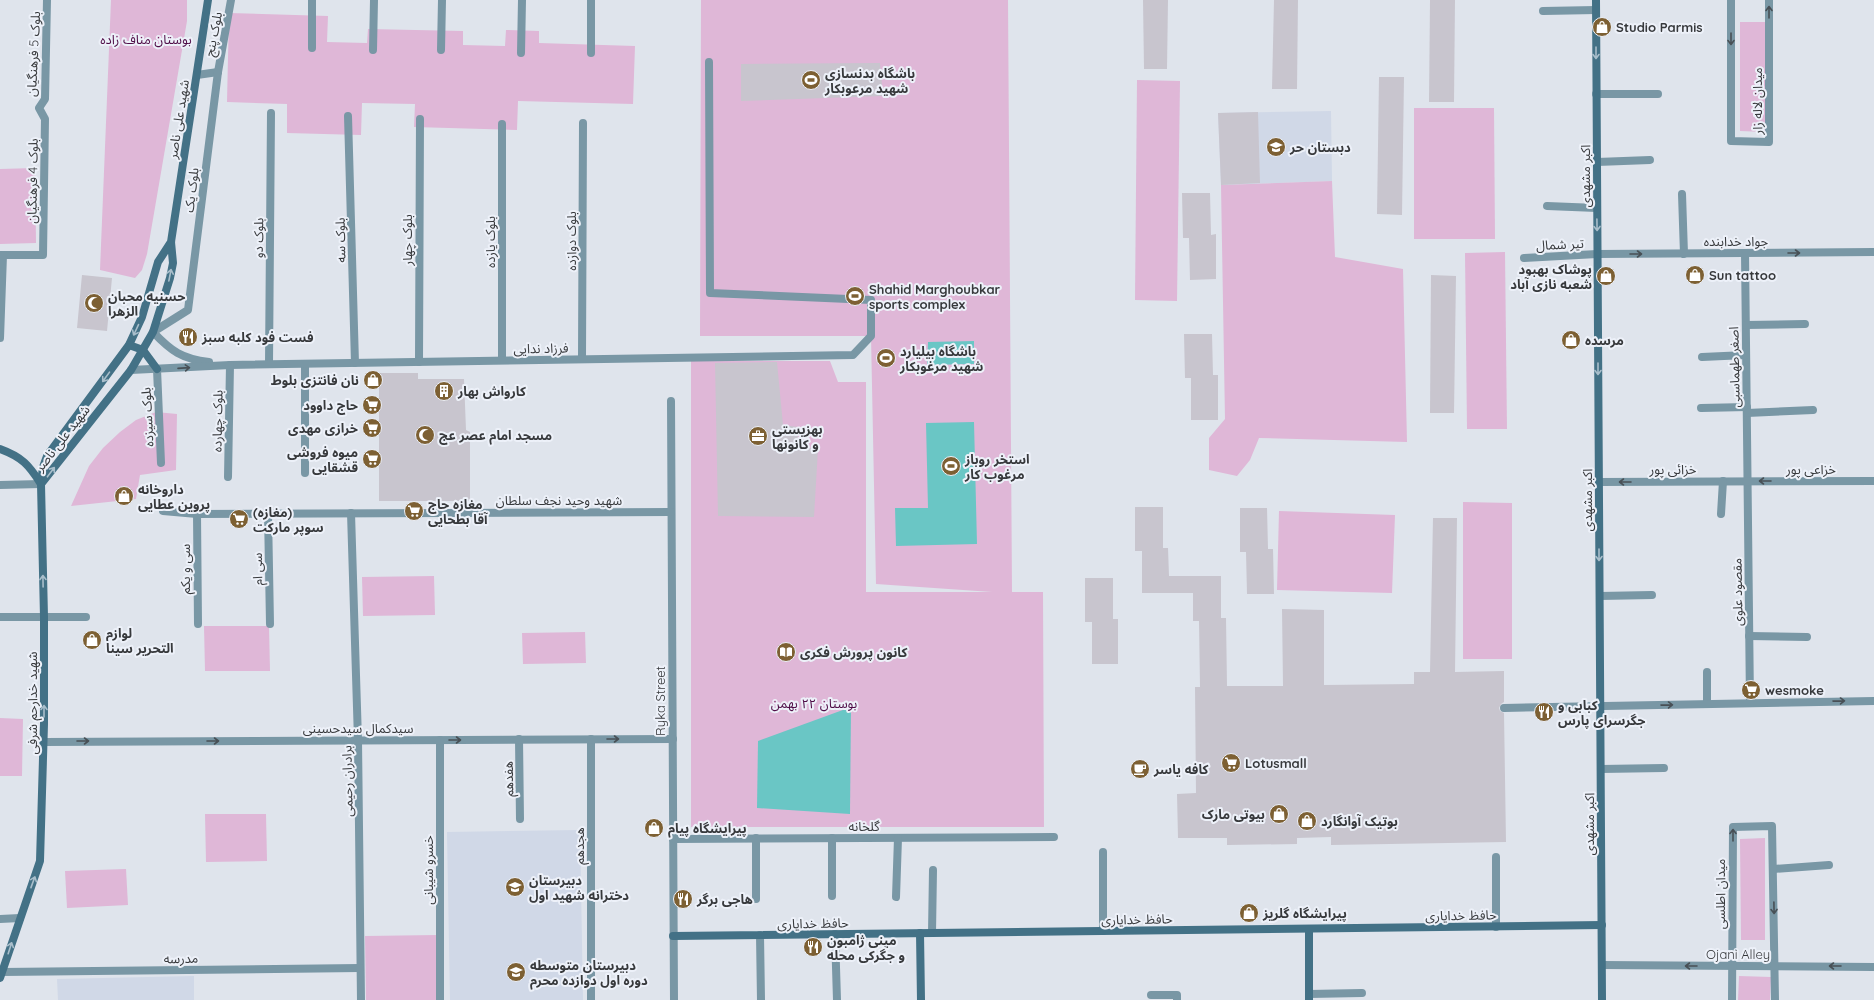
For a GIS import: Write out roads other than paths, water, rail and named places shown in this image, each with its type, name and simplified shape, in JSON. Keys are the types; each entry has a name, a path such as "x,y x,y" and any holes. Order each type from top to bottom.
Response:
{"street":[{"name":"بلوک 5 فرهنگیان","path":"39,108 45,99 47,0"},
{"name":"شهید علی ناصر","path":"41,484 131,370 153,332 170,278 173,262 170,242 208,0"},
{"name":"بلوک پنج","path":"218,72 231,0"},
{"path":"312,0 312,48"},
{"path":"372,50 374,0"},
{"path":"441,50 442,0"},
{"path":"521,53 522,0"},
{"path":"591,0 591,53"},
{"name":"اکبر مشهدی","path":"1596,0 1602,1000"},
{"name":"میدان لاله زار","path":"1731,0 1731,141 1769,142 1770,0"},
{"path":"1543,12 1596,10"},
{"name":"فرزاد ندایی","path":"230,365 853,355 871,336 871,300 710,293 709,62"},
{"path":"197,75 218,72"},
{"name":"بلوک یک","path":"153,332 188,310 218,72"},
{"path":"1596,94 1658,94"},
{"name":"بلوک 4 فرهنگیان","path":"2,255 43,255 45,119 39,108"},
{"name":"بلوک دو","path":"269,364 272,113"},
{"name":"بلوک سه","path":"348,116 355,363"},
{"name":"بلوک چهار","path":"419,362 420,119"},
{"name":"بلوک دوازده","path":"582,359 584,123"},
{"name":"بلوک یازده","path":"502,124 502,360"},
{"path":"1597,162 1650,160"},
{"path":"1682,194 1684,254"},
{"path":"1547,206 1597,208"},
{"name":"شهید علی ناصر","path":"41,484 43,467 47,456 129,346 142,317 158,262 170,242"},
{"name":"جواد خدابنده","path":"1598,254 1874,252"},
{"name":"اصغر طهماسبی","path":"1745,253 1748,481"},
{"name":"تیر شمال","path":"1524,258 1598,254"},
{"path":"0,338 2,255"},
{"path":"1746,325 1805,324"},
{"path":"153,332 174,352 187,359 230,365"},
{"path":"129,346 143,350 156,369"},
{"path":"1702,358 1746,355"},
{"path":"305,364 305,473"},
{"path":"131,370 230,365"},
{"name":"بلوک چهارده","path":"228,477 230,365"},
{"name":"بلوک سیزده","path":"156,369 161,463"},
{"name":"Ryka Street","path":"671,401 674,1000"},
{"path":"1701,408 1813,410"},
{"path":"0,449 15,454 30,466 41,484"},
{"path":"1721,514 1723,481"},
{"name":"خزائی پور","path":"1599,482 1748,481"},
{"name":"خزاعی پور","path":"1748,481 1874,481"},
{"name":"مقصود علوی","path":"1748,481 1750,703"},
{"path":"0,485 41,484"},
{"name":"شهید خدارحم شرفی","path":"1,975 40,861 44,742 44,617 41,484"},
{"name":"شهید وحید نجف سلطان","path":"163,511 197,514 672,512"},
{"name":"برادران رحیمی","path":"351,513 358,740 361,1000"},
{"name":"سی و یکم","path":"197,514 198,624"},
{"name":"سی ام","path":"268,514 270,624"},
{"path":"1600,596 1652,595"},
{"path":"0,617 86,617"},
{"path":"1749,636 1807,637"},
{"path":"1707,672 1707,704"},
{"path":"1504,708 1874,701"},
{"name":"هفدهم","path":"519,739 520,819"},
{"name":"هجدهم","path":"590,739 591,1000"},
{"name":"سیدکمال سیدحسینی","path":"44,742 672,739"},
{"name":"خسرو شیبانی","path":"440,740 440,1000"},
{"path":"1601,769 1664,768"},
{"name":"میدان اطلسی","path":"1732,1000 1733,827 1772,826 1773,869"},
{"name":"گلخانه","path":"673,839 1054,837"},
{"path":"756,838 756,899"},
{"path":"832,838 832,896"},
{"path":"896,896 898,838"},
{"path":"1103,852 1103,931"},
{"path":"1496,857 1496,926"},
{"path":"1775,1000 1773,869 1829,865"},
{"path":"932,933 933,870"},
{"path":"0,919 20,918"},
{"name":"حافظ خدایاری","path":"673,936 1602,925"},
{"path":"1309,929 1309,997 1362,993"},
{"path":"920,933 921,1000"},
{"path":"835,934 836,1000"},
{"path":"760,935 761,1000"},
{"name":"Ojani Alley","path":"1602,966 1874,967"},
{"name":"مدرسه","path":"1,975 360,968"},
{"path":"1151,995 1177,998"}],"water":[{"path":"974,341 974,364 927,365 928,342"},
{"name":"استخر روباز مرغوب کار","path":"974,422 977,544 896,546 895,508 928,508 926,423"},
{"path":"851,707 850,814 757,808 758,741"}],"place":[{"name":"Studio Parmis","path":"1602,27"},
{"name":"باشگاه بدنسازی شهید مرعوبکار","path":"811,80"},
{"name":"دبستان حر","path":"1276,147"},
{"name":"Sun tattoo","path":"1695,275"},
{"name":"پوشاک بهبود شعبه نازی آباد","path":"1606,276"},
{"name":"Shahid Marghoubkar sports complex","path":"855,296"},
{"name":"حسنیه محبان الزهرا","path":"94,303"},
{"name":"فست فود کلبه سبز","path":"188,337"},
{"name":"مرسده","path":"1571,340"},
{"name":"باشگاه بیلیارد شهید مرغوبکار","path":"886,358"},
{"name":"نان فانتزی بلوط","path":"373,380"},
{"name":"کارواش بهار","path":"444,391"},
{"name":"حاج داوود","path":"372,405"},
{"name":"خرازی مهدی","path":"372,428"},
{"name":"مسجد امام عصر عج","path":"425,435"},
{"name":"بهزیستی و کانونها","path":"758,436"},
{"name":"میوه فروشی قشقایی","path":"372,459"},
{"name":"استخر روباز مرغوب کار","path":"951,466"},
{"name":"داروخانه پروین عطایی","path":"124,496"},
{"name":"مغازه حاج آقا بطحایی","path":"414,511"},
{"name":"(مغازه) سوپر مارکت","path":"239,519"},
{"name":"لوازم التحریر سینا","path":"92,640"},
{"name":"کانون پرورش فکری","path":"786,652"},
{"name":"wesmoke","path":"1751,690"},
{"name":"کبابی و جگرسرای پارس","path":"1544,712"},
{"name":"Lotusmall","path":"1231,763"},
{"name":"کافه یاسر","path":"1140,769"},
{"name":"بیوتی مارک","path":"1279,814"},
{"name":"بوتیک آوانگارد","path":"1307,821"},
{"name":"پیرایشگاه پیام","path":"654,828"},
{"name":"دبيرستان دخترانه شهید اول","path":"515,887"},
{"name":"هاجی برگر","path":"683,899"},
{"name":"پیرایشگاه گلریز","path":"1249,913"},
{"name":"مینی ژامبون و جگرکی محله","path":"813,947"},
{"name":"دبیرستان متوسطه دوره اول دوازده محرم","path":"516,972"}],"park label":[{"name":"بوستان مناف زاده","path":"146,39"},
{"name":"بوستان ۲۲ بهمن","path":"814,703"}]}
